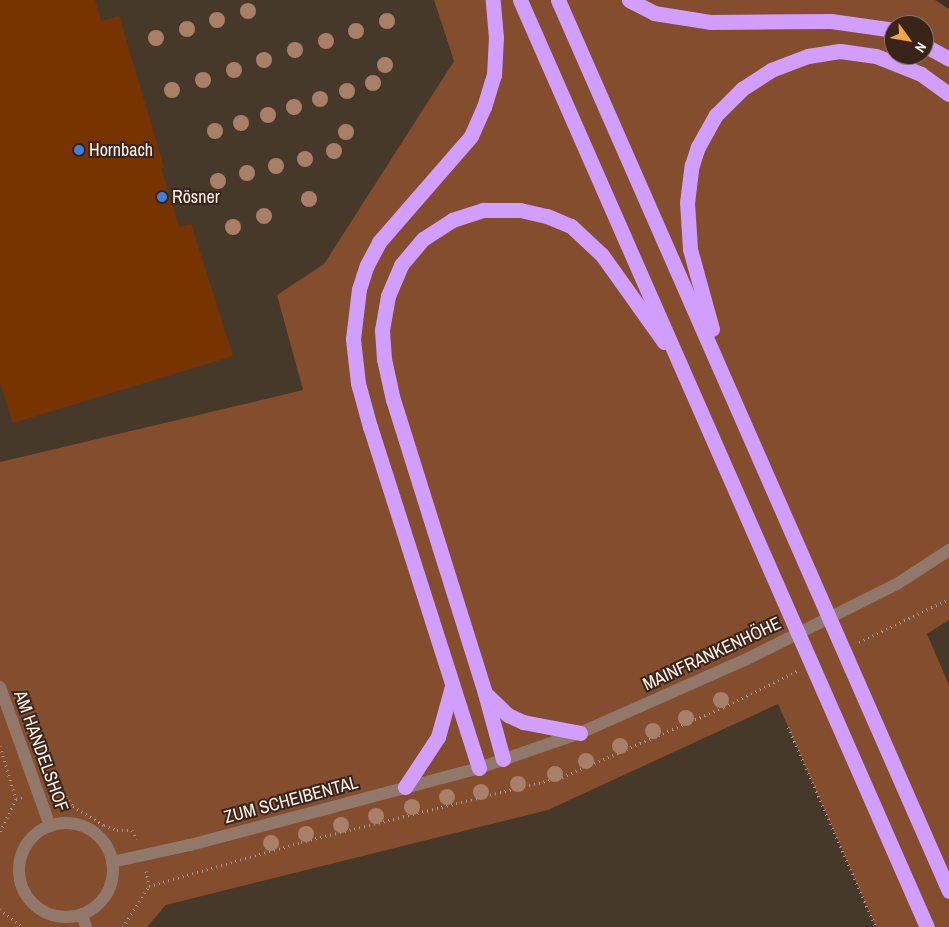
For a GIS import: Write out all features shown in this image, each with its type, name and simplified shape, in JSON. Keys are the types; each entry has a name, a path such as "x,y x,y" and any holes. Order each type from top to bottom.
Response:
{"highway":[{"path":"478,768 370,427 358,383 353,339 359,288 367,265 379,242 472,136 484,107 494,65 496,38 493,0"},
{"path":"520,0 927,927"},
{"path":"558,0 726,379 949,891"},
{"path":"629,0 654,13 711,22 831,21 884,29"},
{"path":"726,379 690,249 687,202 692,166 698,147 716,116 742,89 771,70 808,56 840,51 876,56 921,74 949,94"},
{"path":"934,51 949,59"},
{"path":"504,759 393,400 384,360 382,330 388,296 401,266 423,239 452,220 483,210 520,210 547,216 571,226 602,255 681,366"},
{"path":"405,787 438,737 452,686"},
{"path":"485,693 494,705 508,715 523,722 580,733"}],"street":[{"name":"MAINFRANKENHÖHE","path":"478,768 580,733 745,660 897,584 949,550"},
{"name":"AM HANDELSHOF","path":"0,688 50,826"},
{"name":"ZUM SCHEIBENTAL","path":"112,862 190,845 478,768"},
{"path":"63,823 77,824 89,829 100,838 108,849 112,862 112,875 103,899 82,914 66,917 50,914 36,906 25,894 20,878 20,862 25,847 36,834 50,826 63,823"},
{"path":"82,914 86,927"}],"path":[{"path":"904,620 949,599"},
{"path":"123,927 149,886 300,842 562,777 765,687"},
{"path":"788,726 876,927"},
{"path":"0,746 16,799 0,832"},
{"path":"16,799 60,788 73,806 117,830 132,830 143,855 149,886"},
{"path":"0,909 23,927"}],"shaded area":[{"path":"0,0 434,0 454,61 324,264 277,295 303,390 0,462"},
{"path":"434,0 935,0 949,9 949,620 927,634 949,685 949,927 876,927 778,704 548,810 166,905 147,927 0,927 0,462 303,390 277,295 324,264 454,61"},
{"path":"949,620 949,685 927,634"},
{"path":"778,704 876,927 147,927 166,905 548,810"}],"building":[{"path":"0,0 95,0 101,21 119,16 164,167 161,168 179,227 191,224 233,356 13,423 0,383"}],"place":[{"name":"Hornbach","path":"79,150"},
{"name":"Rösner","path":"162,197"}]}
